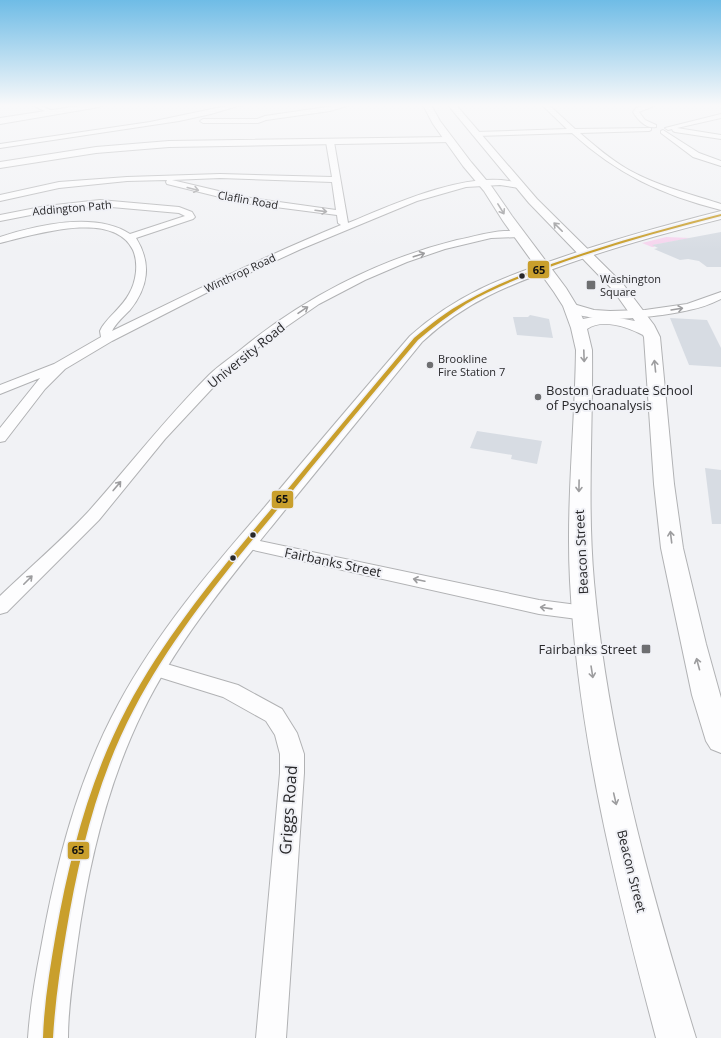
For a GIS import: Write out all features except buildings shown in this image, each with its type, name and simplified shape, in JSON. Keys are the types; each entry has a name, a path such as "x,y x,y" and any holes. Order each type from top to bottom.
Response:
{"main road":[{"path":"0,165 74,153"},
{"name":"Beacon Street","path":"460,153 484,183 519,234 556,283 574,317 584,350 579,517 585,613 598,709 611,778 630,866 676,1038"},
{"path":"492,153 553,222 611,279 638,313 650,332 654,348 664,484 672,548 693,644 714,696 721,741"},
{"path":"44,1029 67,898 86,824 104,769 129,711 153,668 204,595 246,543 425,330 450,310 468,299 500,284 585,253 635,237 721,215"},
{"path":"574,317 584,323 592,321 618,321 632,323 650,332"}],"street":[{"path":"332,153 341,213 345,226"},
{"path":"601,153 637,177 721,207"},
{"path":"694,153 721,164"},
{"path":"0,198 75,183 156,178 224,176 336,180"},
{"name":"Claflin Road","path":"156,178 186,187 244,200 341,213"},
{"name":"Winthrop Road","path":"0,438 40,386 60,366 108,338 250,268 345,226 444,190 458,186 484,183 502,182 519,185"},
{"name":"Addington Path","path":"0,218 56,207 108,203 179,210 188,213 190,217 131,237"},
{"path":"0,240 38,229 71,225 107,228 131,237 139,249 142,272 134,295 108,327 106,331 108,338"},
{"name":"University Road","path":"0,607 93,516 160,436 215,377 263,337 315,302 361,278 403,260 442,247 491,235 519,234"},
{"path":"574,317 583,312 596,314 638,313 689,307 721,295"},
{"path":"0,390 60,366"},
{"name":"Fairbanks Street","path":"246,543 538,607 585,613"},
{"name":"Griggs Road","path":"153,668 230,691 274,716 286,733 292,754 292,773 272,1038"}],"shaded area":[{"path":"666,237 691,238 653,245 655,247 642,243"}],"transit line":[{"name":"65","path":"48,1038 49,1015 70,884 85,824 105,765 130,709 161,657 195,608 251,537 416,339 449,313 484,293 520,277 560,262 640,237 721,215"}],"place":[{"name":"Washington Square","path":"591,285"},
{"name":"Brookline Fire Station 7","path":"430,365"},
{"name":"Boston Graduate School of Psychoanalysis","path":"538,397"},
{"name":"Fairbanks Street","path":"646,649"}]}
